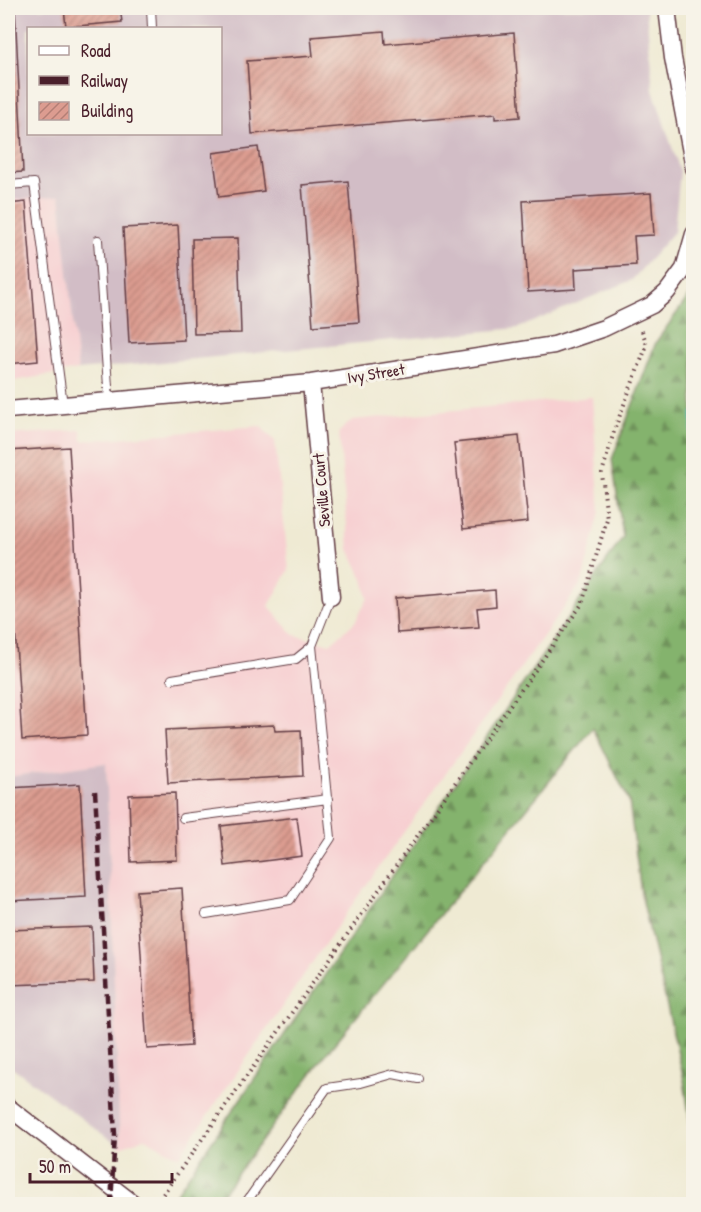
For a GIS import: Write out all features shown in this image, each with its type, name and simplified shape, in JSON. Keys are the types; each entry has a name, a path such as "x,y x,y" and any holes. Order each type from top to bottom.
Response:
{"street":[{"path":"667,8 673,58 693,168"},
{"name":"Ivy Street","path":"8,410 311,383 554,345 604,328 652,305 667,292 684,269 693,234"},
{"name":"Seville Court","path":"311,383 331,597"},
{"path":"8,1107 132,1204"}],"lane":[{"path":"151,8 152,27"},
{"path":"8,185 33,183 63,405"},
{"path":"98,240 109,401"},
{"path":"206,914 290,900 331,837 312,646 331,597"},
{"path":"172,679 296,660 312,646"},
{"path":"183,818 328,799"},
{"path":"244,1204 327,1089 393,1074 418,1078"}],"path":[{"path":"156,1204 582,604 607,519 602,473 615,428 647,345 634,314"}],"shaded area":[{"path":"8,8 646,8 653,90 680,171 674,232 632,280 518,328 78,370 60,196 8,200"},
{"path":"60,195 78,370 8,382 8,200"},
{"path":"592,397 600,512 582,582 347,912 179,1157 145,1138 120,1147 106,763 8,777 8,435 81,430 82,441 260,426 275,441 289,570 269,606 294,635 330,644 355,622 368,598 363,579 349,549 339,432 352,420"},
{"path":"106,763 120,1147 8,1064 8,777"}],"green space":[{"path":"693,290 693,1142 684,1080 641,893 629,801 593,728 326,1054 215,1204 169,1204 623,537 612,459 656,342"}],"building":[{"path":"8,8 15,8 23,172 8,173"},
{"path":"64,8 120,8 122,22 66,27"},
{"path":"384,31 385,44 514,33 520,117 495,119 495,114 252,134 247,61 313,56 311,37"},
{"path":"258,147 264,191 219,197 213,153"},
{"path":"348,181 359,322 313,326 302,185"},
{"path":"651,193 654,235 634,236 636,265 575,269 576,289 528,292 523,201"},
{"path":"26,202 38,361 8,364 8,204"},
{"path":"178,225 184,340 129,343 123,228"},
{"path":"238,238 241,333 194,334 192,239"},
{"path":"519,436 528,522 463,529 454,443"},
{"path":"69,447 87,735 22,740 8,514 8,451"},
{"path":"495,590 496,606 477,608 479,627 397,633 395,598"},
{"path":"274,725 275,731 301,730 303,776 168,783 165,730"},
{"path":"80,784 86,897 8,901 8,788"},
{"path":"175,793 177,860 131,862 129,795"},
{"path":"297,817 302,856 225,866 221,826"},
{"path":"182,888 191,1046 147,1049 137,891"},
{"path":"92,927 94,982 8,985 8,930"}],"waterway":[{"path":"694,415 694,499"}],"railway":[{"path":"95,791 115,1135 111,1204"}]}
